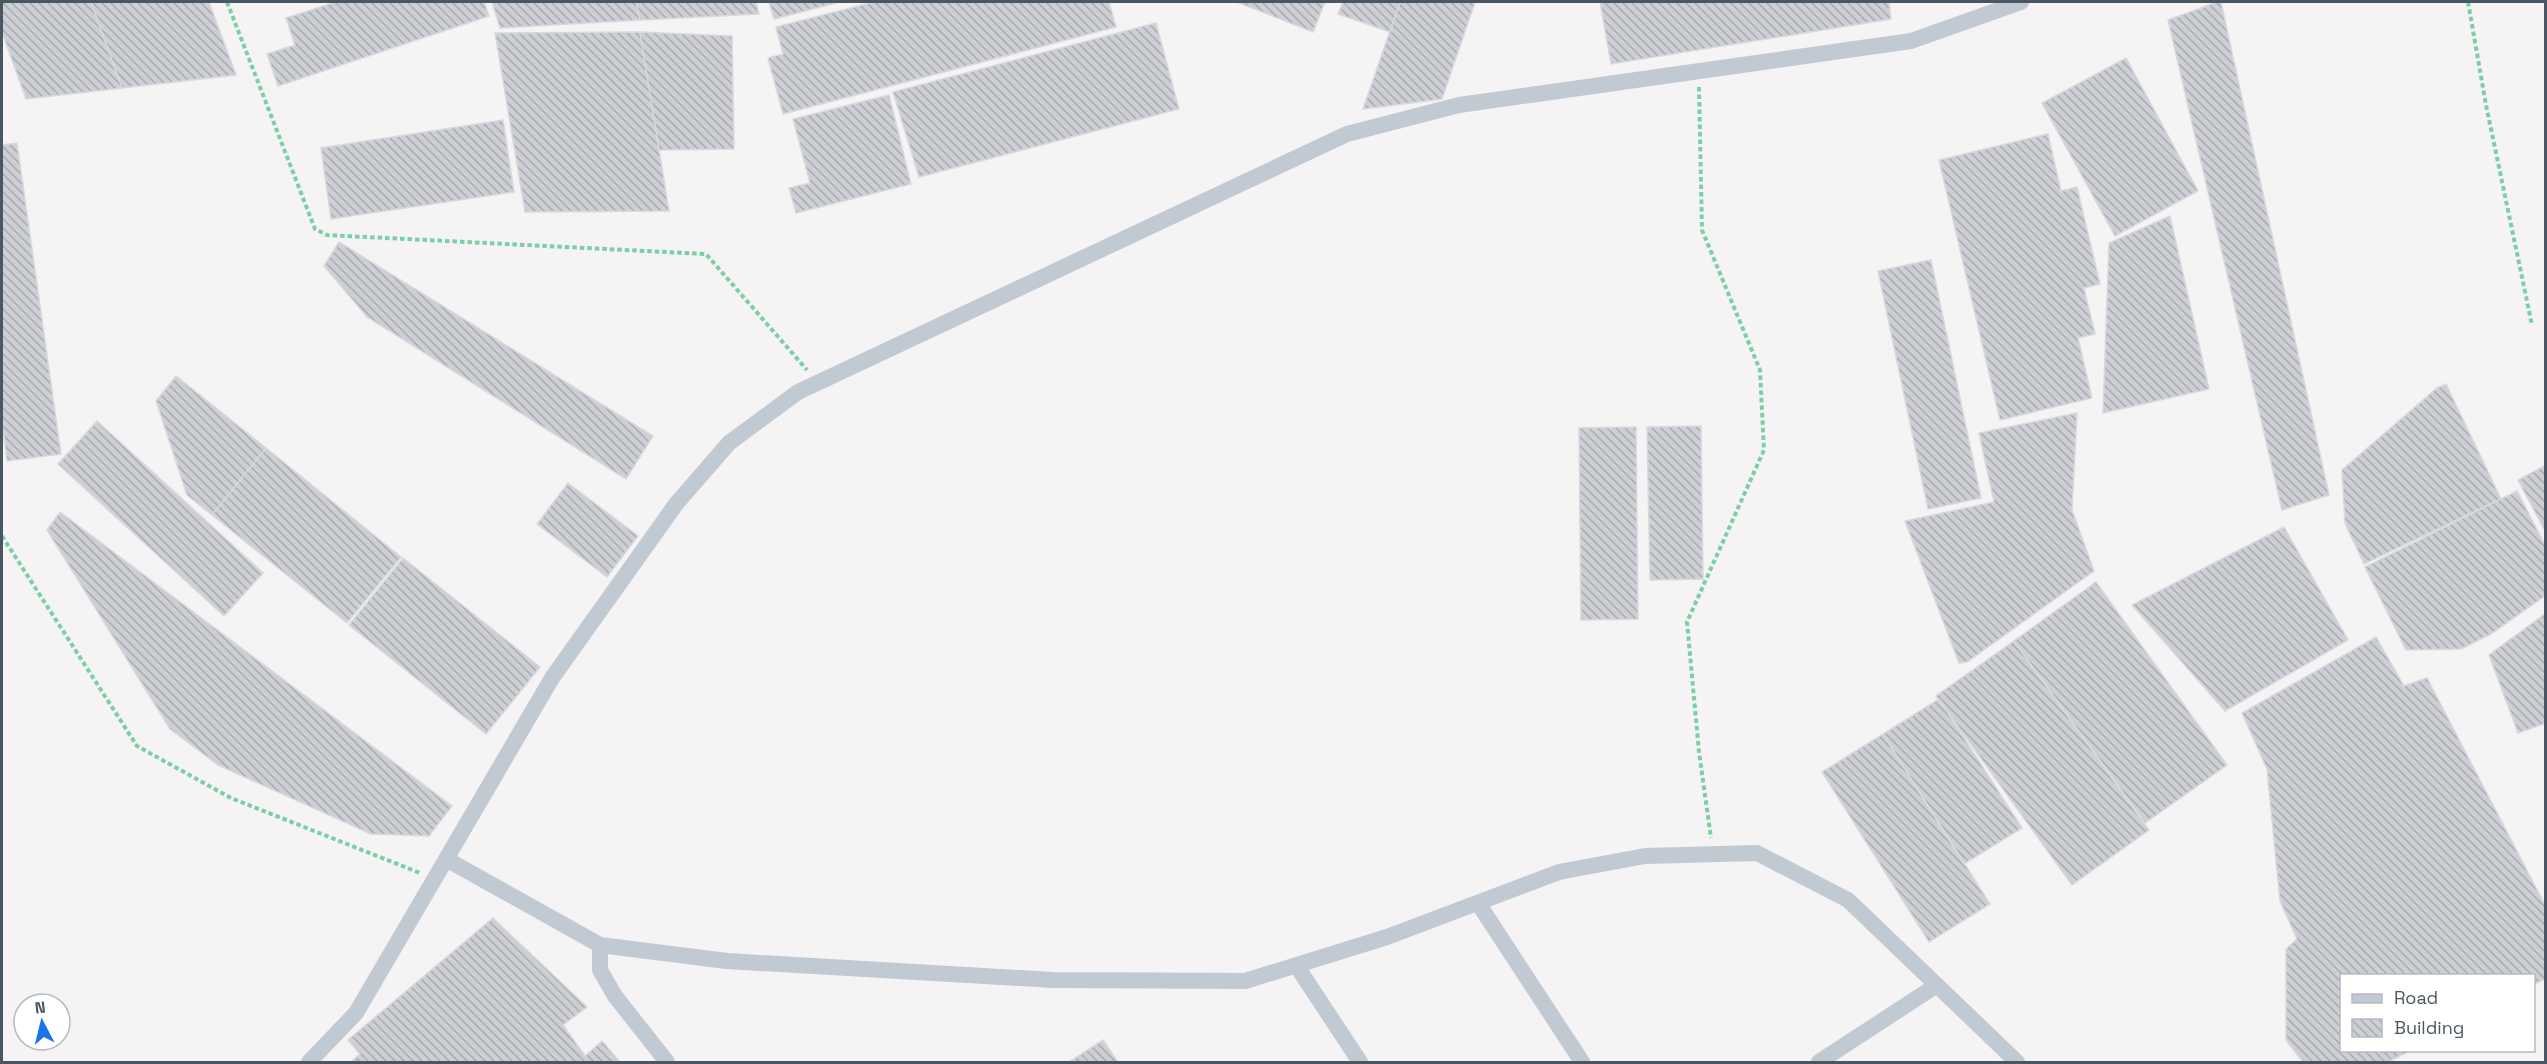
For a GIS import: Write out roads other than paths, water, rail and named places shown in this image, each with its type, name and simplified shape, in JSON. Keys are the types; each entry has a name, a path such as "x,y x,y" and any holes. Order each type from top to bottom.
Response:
{"street":[{"path":"309,1062 356,1013 552,678 676,504 729,443 798,392 1347,134 1459,105 1911,41 2021,2"},
{"path":"446,859 600,945 727,961 1053,981 1245,981 1387,938 1559,872 1645,856 1757,853 1848,900 2017,1062"},
{"path":"1478,903 1582,1062"},
{"path":"600,945 600,970 615,996 667,1062"},
{"path":"1296,965 1360,1062"},
{"path":"1819,1062 1937,985"}]}
